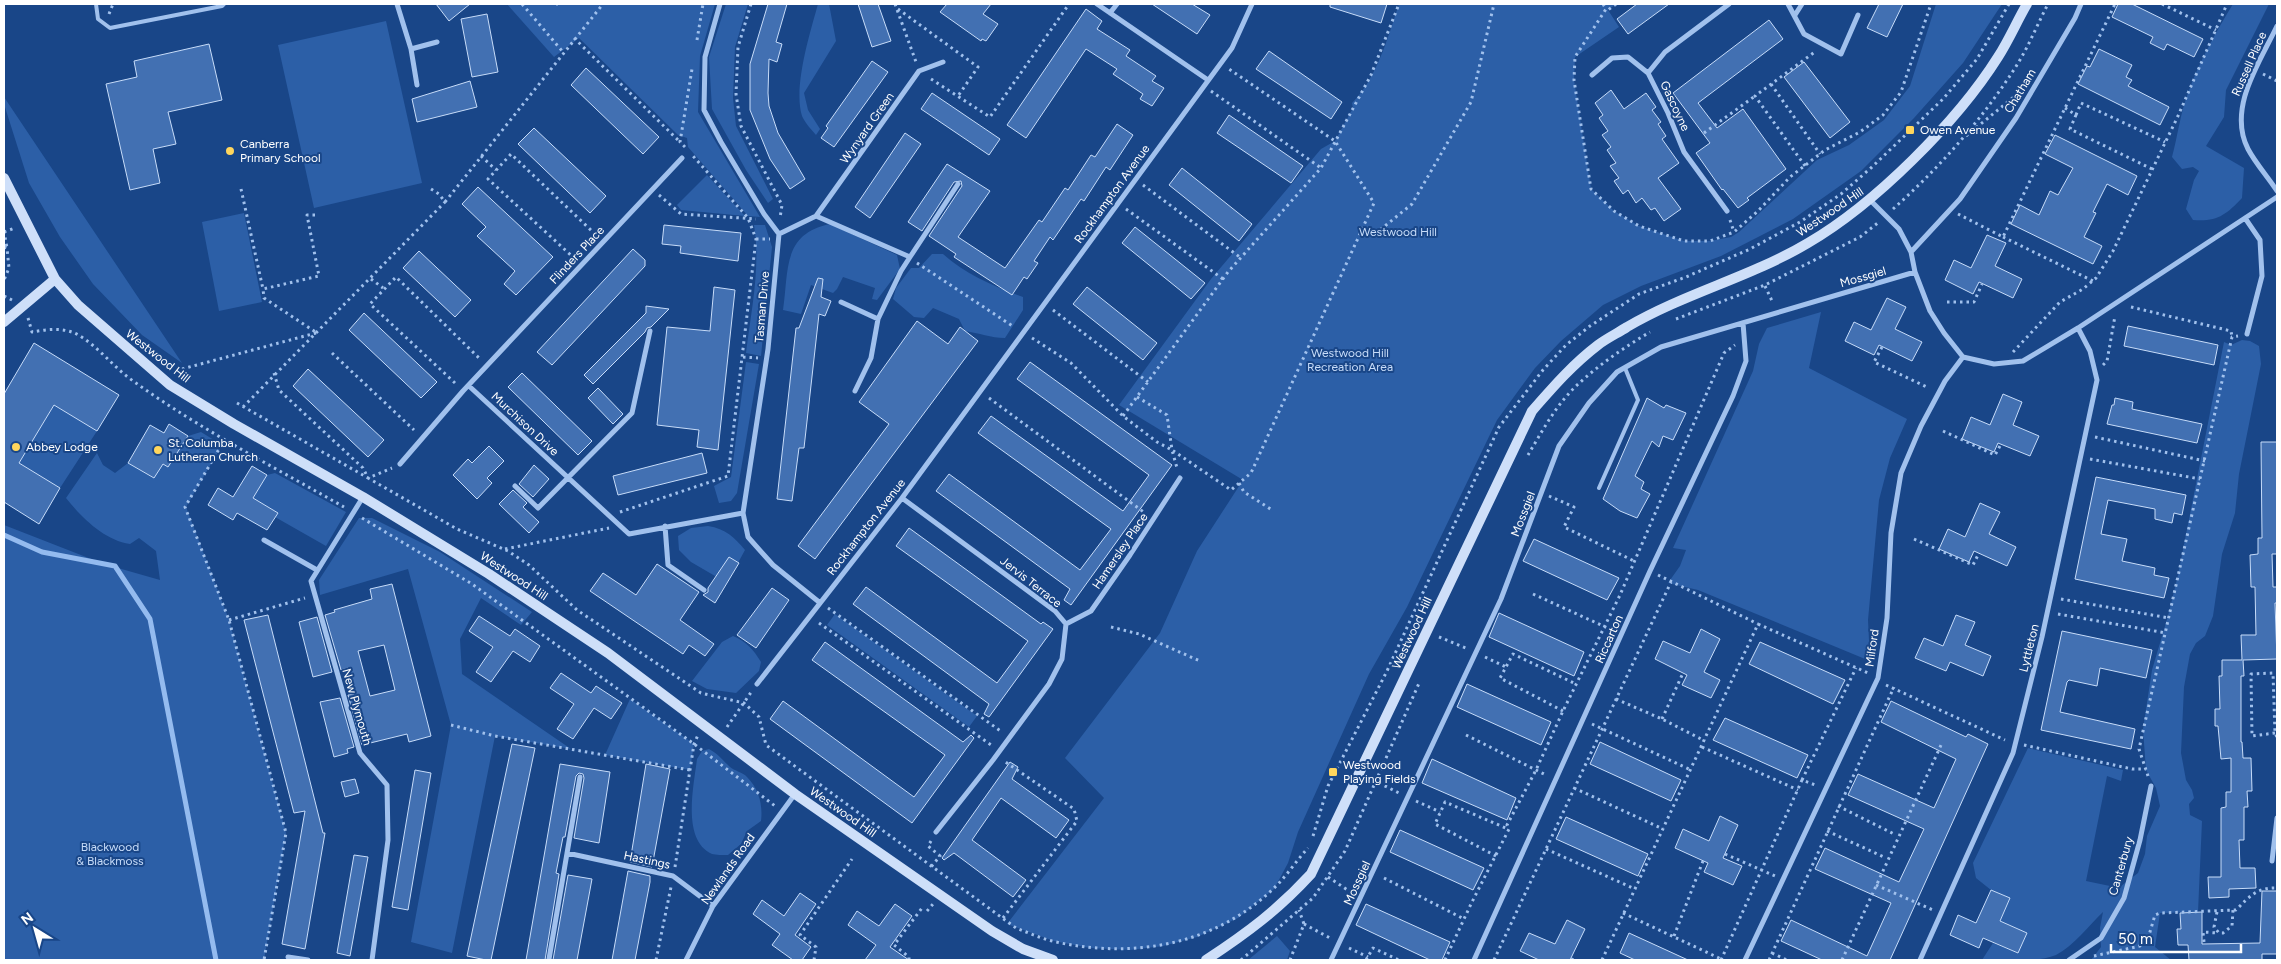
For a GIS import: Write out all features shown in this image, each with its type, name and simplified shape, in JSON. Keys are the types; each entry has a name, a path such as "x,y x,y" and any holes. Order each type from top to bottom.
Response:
{"street":[{"path":"396,4 411,49 417,85"},
{"path":"720,4 705,56 704,110 721,142 779,234"},
{"path":"1097,4 1208,80"},
{"path":"1110,13 1117,4"},
{"name":"Rockhampton Avenue","path":"757,684 819,602 902,498 1232,48 1252,4"},
{"name":"Gascoyne","path":"1727,211 1684,152 1668,113 1648,73 1665,52 1729,4"},
{"path":"1788,4 1804,34 1841,54 1858,15"},
{"path":"1795,15 1802,4"},
{"name":"Westwood Hill","path":"1206,960 1254,929 1286,901 1311,874 1532,411 1564,374 1599,344 1652,312 1747,272 1808,243 1870,200 1937,134 1972,93 1998,57 2027,4"},
{"name":"Chatham","path":"1911,252 1960,199 2016,118 2082,4"},
{"name":"Russell Place","path":"2277,26 2242,103 2244,136 2248,149 2277,191"},
{"path":"411,49 437,42"},
{"path":"1592,75 1612,58 1628,57 1648,73"},
{"path":"919,71 942,62"},
{"name":"Wynyard Green","path":"779,234 816,216 919,71"},
{"name":"Flinders Place","path":"400,464 486,365 682,158"},
{"name":"Westwood Hill","path":"4,178 55,279 78,305 170,384 234,424 363,497 489,574 608,653 795,794 992,932 1023,949 1053,960"},
{"path":"855,391 871,358 878,319 901,271 958,184"},
{"path":"1870,200 1898,229 1911,252 1915,272 1930,311 1944,333 1964,357 1994,364 2023,361 2078,328 2277,197"},
{"path":"816,216 910,257"},
{"path":"2245,218 2260,240 2262,276 2247,334"},
{"name":"Tasman Drive","path":"779,234 768,349 743,513 748,537 773,565 819,602"},
{"name":"Mossgiel","path":"1331,960 1501,598 1560,446 1589,403 1617,372 1661,347 1915,272"},
{"path":"4,322 55,279"},
{"path":"841,302 878,319"},
{"name":"Riccarton","path":"1474,960 1622,634 1733,396 1746,360 1743,323"},
{"name":"Lyttleton","path":"1920,960 2015,744 2047,612 2097,380 2090,351 2078,328"},
{"path":"515,486 538,508 632,413 650,330"},
{"name":"Milford","path":"1745,960 1878,678 1887,618 1891,534 1901,473 1921,426 1945,380 1964,357"},
{"name":"Murchison Drive","path":"469,386 607,516 629,534 743,513"},
{"name":"Hamersley Place","path":"1066,624 1091,611 1180,478"},
{"name":"New Plymouth","path":"363,497 311,581 360,753 387,785 388,840 372,960"},
{"name":"Jervis Terrace","path":"902,498 1055,611 1066,624 1062,659 1049,684 936,832"},
{"path":"665,526 668,565 704,590"},
{"path":"264,540 317,570"},
{"path":"549,959 580,776"},
{"name":"Canterbury","path":"2069,960 2101,938 2124,898 2151,786"},
{"name":"Newlands Road","path":"686,960 713,906 795,794"},
{"path":"2272,861 2277,818"},
{"name":"Hastings","path":"567,853 673,876 713,906"},
{"path":"288,957 308,960"}],"lane":[{"path":"96,4 98,19 110,28 222,6 224,4"},
{"path":"1600,488 1638,400 1625,368"}],"path":[{"path":"522,4 563,52"},
{"path":"243,407 274,373 371,279 445,202 603,4"},
{"path":"696,43 703,4"},
{"path":"751,4 738,47 736,94 742,126 782,205 779,234"},
{"path":"895,4 919,71 990,117 1069,4"},
{"path":"1123,416 1223,279 1321,168 1371,75 1399,4"},
{"path":"1360,233 1380,230 1412,204 1471,102 1494,4"},
{"path":"1603,4 1606,8"},
{"path":"1606,8 1608,10 1616,4"},
{"path":"1606,8 1575,57 1574,80 1591,189 1614,211 1639,226 1684,241 1710,241 1734,232 1758,211 1790,177 1820,154 1860,132 1883,115 1901,92 1931,4"},
{"path":"237,403 457,530 504,549 529,565 577,610 701,694 744,703 759,717 766,745 1016,928 1054,942 1090,948 1130,950 1163,946 1197,937 1238,918 1274,889 1310,844 1328,786 1387,671 1499,427 1543,370 1566,345 1590,326 1632,298 1750,249 1800,222 1841,194 1872,167 1942,99 1977,60 2009,4"},
{"path":"2003,237 2115,4"},
{"path":"2162,4 2216,30"},
{"path":"2011,362 2014,350 2043,318 2060,302 2083,290 2093,281 2113,251 2166,142 2227,4"},
{"path":"896,9 978,66 958,96"},
{"path":"574,38 680,142 748,218 756,239 728,476 607,516"},
{"path":"1704,133 1824,45"},
{"path":"680,142 693,63"},
{"path":"910,257 920,266 1071,363 1123,416 1157,442 1231,490 1250,473 1374,203 1335,142 1220,64"},
{"path":"2256,71 2277,81"},
{"path":"1771,84 1820,154"},
{"path":"1204,86 1321,168"},
{"path":"1959,142 2019,92"},
{"path":"1755,96 1805,166"},
{"path":"2152,169 2070,128 2076,114 2082,103 2166,142"},
{"path":"2065,108 2076,114"},
{"name":"Flinders Place","path":"565,250 488,179 511,154 588,228"},
{"path":"480,156 496,170"},
{"path":"1135,178 1241,258"},
{"path":"241,189 264,298 316,333"},
{"path":"431,189 439,194 445,202"},
{"path":"1117,203 1223,279"},
{"path":"671,205 681,214 769,220"},
{"path":"1950,209 2093,281"},
{"path":"263,289 319,276 307,215 315,215"},
{"path":"4,231 9,268 4,280"},
{"path":"463,391 370,304 383,288 396,277 486,365"},
{"path":"371,279 383,288"},
{"path":"1947,302 1974,302 1982,284"},
{"path":"1765,286 1777,313"},
{"path":"2095,372 2107,361 2116,303 2231,331 2232,338 2139,749 2151,786"},
{"path":"1045,304 1148,382"},
{"path":"182,369 316,333"},
{"path":"2232,338 2247,334"},
{"path":"1445,960 1509,830 1507,825 1536,770 1603,626 1620,595 1724,353 1744,338"},
{"path":"1882,346 1874,362 1930,388"},
{"path":"332,353 414,430"},
{"path":"274,373 279,390 363,468 368,478"},
{"path":"980,392 1154,519"},
{"path":"1137,397 1167,415 1172,450 1180,478"},
{"path":"234,424 186,507 229,620 286,833 264,960"},
{"path":"1943,431 1995,455 2001,444"},
{"path":"2085,434 2205,460"},
{"path":"2080,458 2200,479"},
{"path":"368,478 400,464"},
{"path":"1239,483 1244,492 1272,510"},
{"path":"1542,493 1574,507 1564,527 1634,561"},
{"path":"504,549 620,526"},
{"path":"1914,539 1973,565 1978,553"},
{"path":"1494,960 1671,582 1878,678"},
{"path":"1533,594 1622,634"},
{"path":"229,620 315,595"},
{"path":"2050,597 2169,618"},
{"path":"819,602 1010,737"},
{"path":"2047,612 2166,633"},
{"path":"809,616 1074,808 1077,821 1003,918"},
{"path":"1602,960 1758,624"},
{"path":"1111,627 1139,634 1200,661"},
{"path":"1427,630 1506,667"},
{"path":"1563,711 1500,678 1512,654 1576,684"},
{"path":"1623,913 1721,960 1802,780 1856,668"},
{"path":"1662,719 1683,673"},
{"path":"2275,673 2276,735 2252,736 2251,674 2275,673"},
{"path":"720,738 757,684"},
{"path":"1768,960 1894,688 2015,744 2132,769 2146,769"},
{"path":"1616,699 1662,719 1705,741"},
{"path":"451,725 495,736 690,770"},
{"path":"656,960 673,876 694,744 702,725"},
{"path":"1603,730 1691,770"},
{"path":"1466,735 1556,779"},
{"path":"1842,960 1942,743"},
{"path":"694,744 782,811"},
{"path":"1702,747 1798,790"},
{"path":"1359,774 1440,812"},
{"path":"1802,780 1826,790"},
{"path":"1574,788 1663,829"},
{"path":"1496,856 1435,824 1445,802 1509,830"},
{"path":"1838,806 1894,834"},
{"path":"1827,830 1884,857"},
{"path":"931,867 940,856 928,846 936,832"},
{"path":"1546,849 1635,889"},
{"path":"1725,854 1762,870"},
{"path":"814,960 816,947 800,935 852,859"},
{"path":"1674,936 1703,861"},
{"path":"1328,876 1360,899"},
{"path":"1384,878 1464,919"},
{"path":"1876,885 1941,914"},
{"path":"2086,957 2105,955 2140,946 2147,942 2156,915 2160,913 2233,910 2260,889 2277,888"},
{"path":"909,960 894,945 922,908"},
{"path":"1290,960 1304,924 1299,910"},
{"path":"2204,942 2203,932 2223,933 2232,926 2233,910"},
{"path":"2217,912 2214,927 2219,933"},
{"path":"1304,924 1367,959 1373,948 1399,960"},
{"path":"1772,953 1786,960"}],"green space":[{"path":"507,4 715,4 700,56 698,112 760,217 748,216 688,147 687,138 678,135 579,38 554,57"},
{"path":"726,4 748,4 735,47 733,98 736,126 773,199 768,203 746,170 712,109 709,57"},
{"path":"818,4 829,4 836,41 804,93 808,110 820,129 816,135 806,124 802,116 800,90 804,60"},
{"name":"Westwood Hill Recreation Area","path":"1399,4 1616,4 1608,10 1619,27 1575,57 1574,80 1591,189 1614,211 1639,226 1684,241 1710,241 1731,237 1739,232 1817,160 1849,145 1884,120 1910,86 1936,4 2002,4 1963,63 1914,118 1861,171 1793,219 1721,256 1641,286 1603,305 1561,341 1535,368 1497,420 1407,607 1369,674 1298,832 1288,863 1274,889 1238,918 1197,937 1163,946 1130,950 1090,948 1054,941 1007,924 1104,798 1065,758 1160,633 1197,551 1243,480 1119,405 1211,279 1321,149 1335,141 1353,108 1352,103 1361,93 1375,69"},
{"path":"2233,4 2269,4 2226,90 2224,117 2206,146 2244,168 2242,198 2231,209 2220,216 2209,220 2193,220 2186,209 2194,180 2199,171 2193,167 2182,169 2172,157 2185,101 2192,81 2208,47"},
{"path":"386,21 422,183 314,208 278,45"},
{"path":"4,97 182,363 142,335 93,284 60,237 29,183 4,104"},
{"path":"707,175 745,216 681,210 677,205"},
{"path":"244,213 262,302 219,311 202,222"},
{"path":"830,224 897,255 900,269 877,300 872,299 875,288 843,277 833,293 811,285 801,314 783,310 788,268 796,245 803,236 814,229"},
{"path":"754,225 765,225 772,247 761,356 746,353 756,273"},
{"path":"932,254 943,254 961,268 981,279 1023,297 1023,310 1005,338 965,331 959,319 933,308 924,318 914,317 893,299 896,288 911,268 919,268"},
{"path":"1821,312 1809,368 1907,419 1890,458 1879,500 1868,620 1870,661 1698,590 1668,583 1680,566 1686,550 1673,548 1753,371 1759,344 1767,328"},
{"path":"2242,340 2250,341 2259,346 2261,364 2239,474 2235,513 2222,554 2213,616 2205,636 2196,643 2190,654 2184,687 2181,753 2186,780 2194,798 2189,804 2190,815 2202,821 2198,912 2160,913 2155,947 2171,960 2091,960 2101,947 2100,928 2103,912 2075,941 2056,955 2030,960 1982,960 1993,943 2018,953 2027,933 2000,921 2010,898 1991,890 1976,878 1973,863 2028,748 2123,770 2121,781 2107,776 2086,881 2110,886 2112,893 2138,873 2145,854 2147,836 2160,806 2156,788 2146,770 2143,729 2152,670 2178,575 2224,342 2231,345"},
{"path":"746,362 759,364 737,493 731,501 719,503 714,486 731,477"},
{"path":"54,405 97,431 60,488 19,463"},
{"name":"Blackwood & Blackmoss","path":"201,432 222,445 186,507 229,620 286,833 264,960 4,960 4,525 104,564 160,580 156,551 139,538 130,544 111,538 86,520 66,498 97,453 103,465 115,473 128,463 153,478 163,464 168,467 188,436"},
{"path":"275,473 346,512 326,546 275,517 278,513 253,498 267,475"},
{"path":"359,518 372,518 440,552 532,612 521,625 481,598 460,639 462,674 571,749 495,736 452,953 411,942 451,725 408,569 320,595 319,580"},
{"path":"708,526 729,534 745,550 727,583 691,562 679,550 678,536 691,528"},
{"path":"835,614 977,716 969,727 827,625"},
{"path":"733,636 746,643 755,653 761,662 759,671 736,693 707,689 692,681 722,642"},
{"path":"630,699 694,744 690,770 605,755"},
{"path":"709,749 732,768 747,777 755,787 761,803 761,821 747,831 741,844 728,855 712,854 702,847 696,837 693,825 692,797 697,759 702,751"},
{"path":"1277,936 1290,951 1287,960 1248,960"}],"building":[{"path":"436,4 470,4 449,21"},
{"path":"768,4 787,4 776,42 782,44 777,62 769,59 768,93 769,106 778,133 805,179 790,189 770,159 750,110 750,64"},
{"path":"858,4 878,4 891,41 872,47"},
{"path":"947,4 991,4 983,14 998,24 986,41 982,39 981,41 940,12"},
{"path":"1152,4 1192,4 1210,15 1197,34"},
{"path":"1330,4 1387,4 1381,23 1330,7"},
{"path":"1637,4 1669,4 1628,34 1617,19"},
{"path":"1879,4 1903,4 1887,37 1867,28"},
{"path":"2118,4 2132,4 2203,39 2194,57 2167,44 2164,50 2150,43 2153,37 2112,17"},
{"path":"1086,9 1102,21 1097,29 1130,50 1126,56 1156,76 1152,81 1164,88 1152,106 1140,99 1143,94 1113,74 1117,69 1086,49 1026,138 1007,125"},
{"path":"487,14 498,72 472,77 461,19"},
{"path":"1769,20 1783,39 1698,103 1717,128 1743,109 1786,169 1747,198 1749,200 1738,208 1722,190 1696,153 1710,143 1673,93"},
{"path":"209,44 222,100 168,112 176,144 153,149 160,183 130,190 106,84 137,77 134,61"},
{"path":"2099,49 2132,65 2126,77 2132,80 2128,86 2169,107 2160,125 2078,84 2087,66 2090,67"},
{"path":"1269,51 1342,102 1331,119 1256,69"},
{"path":"872,61 888,72 834,147 821,138 828,128 826,126"},
{"path":"1804,62 1850,122 1830,138 1784,77"},
{"path":"586,68 659,137 643,154 571,85"},
{"path":"470,81 477,107 417,122 412,99"},
{"path":"1611,90 1624,109 1646,93 1656,107 1652,110 1661,122 1658,124 1666,136 1662,139 1679,163 1658,178 1681,209 1664,221 1655,208 1651,210 1642,198 1636,203 1628,190 1623,194 1614,181 1619,178 1610,166 1616,163 1607,150 1611,147 1602,135 1608,131 1599,118 1603,115 1595,103"},
{"path":"932,93 1000,139 989,155 921,109"},
{"path":"1229,115 1303,166 1291,183 1217,133"},
{"path":"1117,124 1133,135 1110,170 1106,167 1084,201 1081,199 1053,240 1050,237 1034,261 1038,263 1027,279 1024,277 1012,295 954,257 956,254 929,236 962,186 961,181 954,182 922,231 908,222 947,164 990,191 958,237 1005,268 1039,220 1042,222 1065,188 1068,190 1091,155 1095,157"},
{"path":"534,128 606,196 590,213 518,144"},
{"path":"905,133 921,144 870,218 855,207"},
{"path":"2055,135 2137,176 2128,195 2107,184 2093,212 2096,213 2084,237 2102,246 2093,264 2011,224 2020,205 2039,215 2050,191 2058,195 2073,168 2045,154"},
{"path":"1182,168 1252,224 1239,241 1169,185"},
{"path":"478,187 553,257 516,295 504,284 515,271 477,236 486,227 462,204"},
{"path":"664,225 741,233 738,261 680,253 681,246 662,244"},
{"path":"1135,227 1205,283 1191,299 1122,243"},
{"path":"1987,235 2006,243 1995,266 2022,279 2013,298 1979,282 1973,294 1945,280 1954,260 1971,268"},
{"path":"633,249 645,260 645,266 552,365 537,352"},
{"path":"419,251 471,300 455,317 403,268"},
{"path":"818,278 823,279 821,297 831,301 825,316 819,314 804,448 799,448 792,501 777,499 796,328 799,328"},
{"path":"714,287 735,290 718,450 697,447 699,430 657,425 667,327 710,331"},
{"path":"1087,287 1157,343 1143,360 1073,304"},
{"path":"1887,298 1906,307 1895,329 1922,342 1912,361 1879,345 1874,355 1845,341 1854,322 1871,330"},
{"path":"646,306 669,309 651,327 647,328 593,384 584,375 646,313"},
{"path":"364,313 437,382 421,398 349,330"},
{"path":"917,321 948,344 960,327 978,341 815,559 798,546 889,424 859,402"},
{"path":"2128,326 2218,345 2214,365 2124,346"},
{"name":"Abbey Lodge","path":"34,343 119,395 97,431 54,405 19,463 60,488 39,524 4,502 4,394"},
{"path":"1030,362 1172,465 1071,605 1064,600 1070,589 936,491 949,474 1080,570 1111,529 978,433 991,416 1123,511 1149,475 1017,379"},
{"path":"308,369 384,440 368,457 293,386"},
{"path":"522,373 592,441 578,455 508,387"},
{"path":"598,388 623,414 613,424 588,398"},
{"path":"2003,394 2022,402 2013,425 2039,436 2030,456 1998,443 1994,452 1962,439 1971,417 1990,425"},
{"path":"1647,398 1664,408 1666,405 1686,413 1673,440 1663,436 1659,447 1652,441 1635,476 1644,482 1641,489 1650,494 1637,518 1620,511 1603,499"},
{"path":"2115,398 2133,402 2132,409 2202,424 2197,443 2107,424"},
{"name":"St. Columba Lutheran Church","path":"169,424 188,436 168,467 163,464 154,478 128,463 150,425 164,433"},
{"path":"2261,442 2277,442 2277,554 2272,554 2273,587 2277,587 2277,603 2275,603 2277,659 2243,660 2244,676 2241,676 2241,742 2243,758 2251,758 2252,791 2247,791 2248,807 2244,807 2244,840 2239,840 2240,868 2255,868 2256,888 2229,889 2229,897 2209,898 2208,877 2221,877 2221,808 2226,807 2226,792 2231,792 2231,758 2221,759 2218,726 2215,726 2215,709 2220,709 2219,676 2222,676 2222,660 2242,660 2241,635 2256,635 2255,587 2251,587 2250,555 2258,554 2258,538 2262,538"},
{"path":"489,446 504,461 487,478 492,483 477,499 453,475 468,459 472,463"},
{"path":"702,453 707,473 618,495 613,476"},
{"path":"534,465 549,479 533,497 519,484"},
{"path":"252,466 267,475 253,498 278,513 267,530 237,513 233,520 208,505 218,488 233,497"},
{"path":"2096,477 2186,495 2182,515 2174,513 2172,523 2155,519 2155,509 2108,500 2101,534 2127,539 2122,561 2155,568 2154,575 2169,578 2164,598 2075,579"},
{"path":"513,490 527,503 523,507 539,522 529,533 499,504"},
{"path":"1980,503 2000,512 1989,534 2016,547 2007,566 1974,551 1969,562 1939,549 1948,529 1965,537"},
{"path":"909,528 1041,624 1043,622 1053,629 989,717 984,714 989,704 853,604 866,587 997,683 1028,641 896,546"},
{"path":"1534,539 1619,578 1607,600 1523,561"},
{"path":"729,557 739,563 715,603 703,595 708,592 708,588"},
{"path":"657,564 699,592 680,620 714,644 705,656 689,645 683,654 590,591 603,573 636,595"},
{"path":"392,584 431,736 409,742 407,734 362,745 348,695 354,694 348,668 341,670 325,615 335,612 334,610 372,599 370,589","holes":["384,645 395,690 370,696 358,651"]},
{"path":"772,588 789,600 756,648 737,635"},
{"path":"1499,613 1584,652 1574,676 1489,637"},
{"path":"268,615 323,833 325,833 305,949 282,944 305,811 294,813 244,620"},
{"path":"1956,615 1975,622 1965,645 1991,656 1983,676 1950,662 1946,671 1915,658 1924,638 1943,646"},
{"path":"479,616 510,636 515,629 540,646 530,662 513,651 491,682 476,672 493,647 469,631"},
{"path":"317,617 332,672 313,677 299,622"},
{"path":"1701,629 1720,639 1704,672 1720,680 1711,698 1682,685 1687,675 1655,659 1663,641 1690,653"},
{"path":"2062,631 2152,650 2146,678 2100,668 2097,686 2069,680 2060,712 2135,729 2131,749 2041,730"},
{"path":"825,642 963,742 971,735 974,738 912,823 770,719 783,701 914,797 945,755 812,660"},
{"path":"1760,642 1845,680 1833,704 1749,664"},
{"path":"561,673 591,693 596,686 622,703 611,719 594,708 573,739 557,729 574,704 550,688"},
{"path":"1467,684 1551,722 1541,745 1457,707"},
{"path":"340,698 354,747 347,749 348,753 334,757 320,702"},
{"path":"1891,701 1966,737 1968,734 1988,744 1890,960 1822,960 1781,941 1791,920 1867,956 1891,903 1815,869 1825,848 1899,882 1924,829 1848,795 1858,774 1934,808 1956,759 1881,722"},
{"path":"1725,718 1808,755 1797,778 1713,740"},
{"path":"1600,742 1681,780 1671,801 1590,764"},
{"path":"512,744 535,748 491,960 486,960 467,956"},
{"path":"1432,759 1516,798 1507,820 1422,783"},
{"path":"1010,762 1018,767 1012,779 1069,820 1056,838 1001,798 972,840 1026,880 1013,897 954,853 944,860 942,858"},
{"path":"560,764 610,772 599,843 574,838 584,778 583,774 579,773 576,776 565,837 563,837 556,873 559,874 545,960 526,960"},
{"path":"646,764 670,769 652,867 630,862"},
{"path":"415,770 431,773 408,910 392,907"},
{"path":"355,779 359,793 345,797 341,782"},
{"path":"1720,816 1738,825 1723,858 1742,866 1733,885 1704,872 1708,863 1675,848 1683,829 1709,841"},
{"path":"1566,817 1648,854 1638,876 1556,839"},
{"path":"1400,830 1484,868 1473,890 1390,852"},
{"path":"354,855 368,857 350,956 337,953"},
{"path":"628,871 650,876 650,882 635,960 612,960"},
{"path":"568,875 592,879 577,960 553,960"},
{"path":"1991,890 2010,898 2000,921 2027,933 2018,953 1983,938 1979,948 1950,935 1958,915 1976,923"},
{"path":"2262,891 2277,891 2277,954 2262,954 2262,960 2189,960 2188,945 2178,945 2177,929 2181,929 2180,913 2202,912 2202,944 2260,943"},
{"path":"800,893 816,904 795,935 811,947 802,960 793,960 772,945 780,934 753,914 762,900 784,916"},
{"path":"895,904 912,916 890,947 909,960 865,960 876,945 848,925 857,911 879,926"},
{"path":"1366,904 1450,942 1442,960 1430,960 1356,925"},
{"path":"1567,920 1585,929 1570,960 1539,960 1520,951 1529,933 1555,944"},
{"path":"1629,933 1688,960 1635,960 1620,953"}],"waterway":[{"path":"4,535 42,552 115,566 150,619 216,960"}],"place":[{"name":"Owen Avenue","path":"1910,130"},
{"name":"Canberra Primary School","path":"230,151"},
{"name":"Abbey Lodge","path":"16,447"},
{"name":"St. Columba Lutheran Church","path":"158,450"},
{"name":"Westwood Playing Fields","path":"1333,772"}]}
